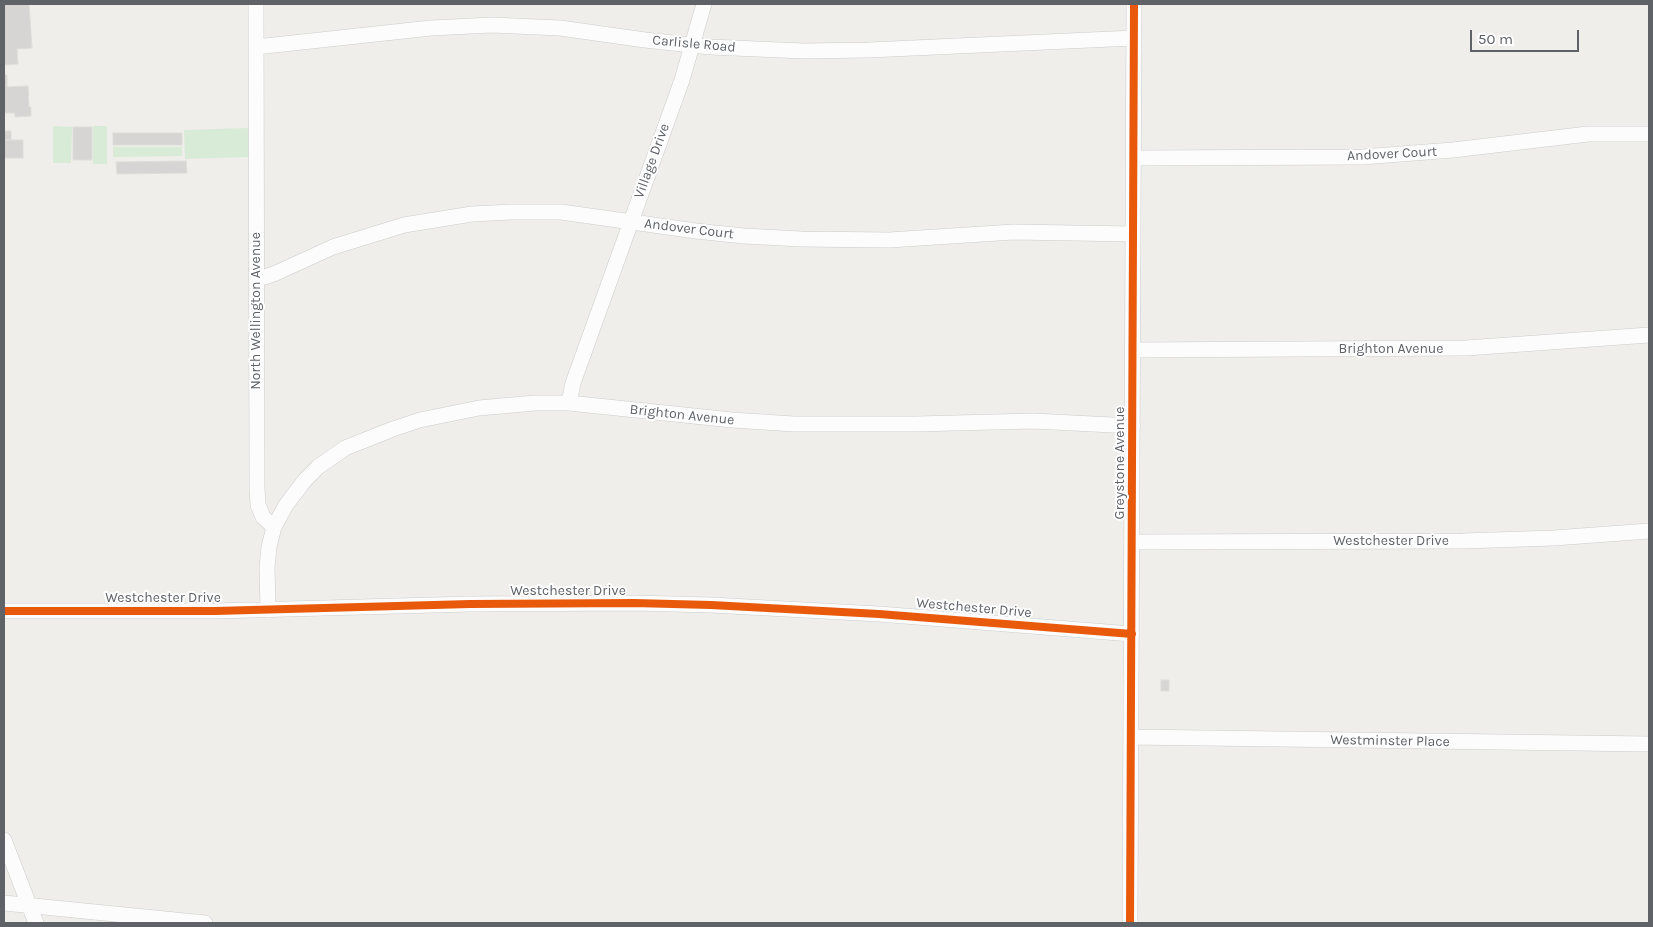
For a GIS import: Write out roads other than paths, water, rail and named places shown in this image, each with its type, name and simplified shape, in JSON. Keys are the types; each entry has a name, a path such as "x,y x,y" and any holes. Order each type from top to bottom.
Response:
{"street":[{"name":"North Wellington Avenue","path":"256,4 256,488 258,505 263,517 274,527"},
{"name":"Village Drive","path":"570,403 573,383 679,88 704,4"},
{"name":"Greystone Avenue","path":"1130,923 1134,4"},
{"name":"Carlisle Road","path":"256,47 431,28 492,25 560,28 692,45 804,51 869,50 1134,38"},
{"name":"Andover Court","path":"1133,158 1362,157 1453,150 1588,134 1649,134"},
{"name":"Andover Court","path":"256,277 265,277 333,247 404,225 472,214 511,212 561,212 744,236 840,240 897,239 1014,232 1133,234"},
{"name":"Brighton Avenue","path":"1132,350 1466,348 1649,335"},
{"name":"Brighton Avenue","path":"274,527 286,505 305,480 332,456 364,440 420,420 480,408 535,403 570,403 732,420 794,424 916,424 1033,421 1132,426"},
{"path":"268,610 268,554 274,527"},
{"name":"Westchester Drive","path":"1132,542 1463,541 1554,538 1649,531"},
{"name":"Westchester Drive","path":"4,611 268,610 549,603 711,605 879,614 1132,634"},
{"name":"Westminster Place","path":"1131,737 1649,744"},
{"path":"4,840 36,923"},
{"path":"4,903 205,923"}]}
